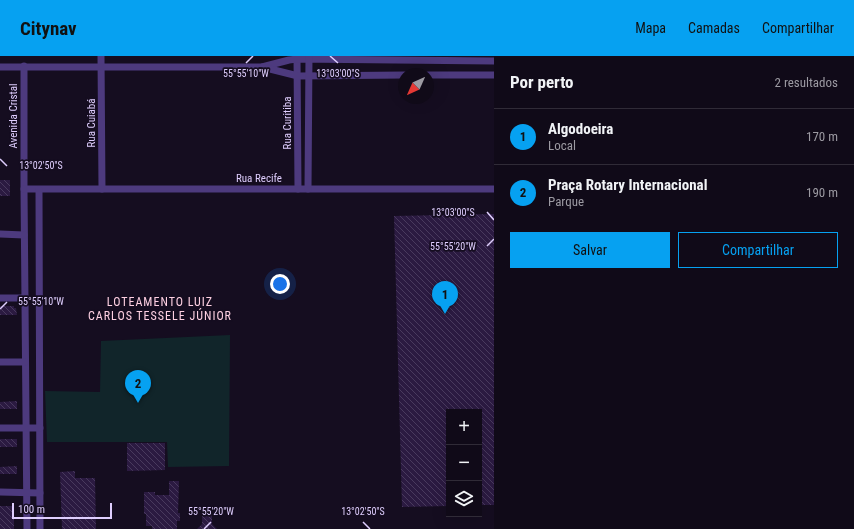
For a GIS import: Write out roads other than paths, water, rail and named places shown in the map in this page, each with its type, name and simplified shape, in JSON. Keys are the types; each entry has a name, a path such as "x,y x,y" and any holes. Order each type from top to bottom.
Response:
{"street":[{"name":"Rua Cuiabá","path":"101,56 102,189"},
{"path":"0,66 262,66 297,58 494,61"},
{"name":"Rua Curitiba","path":"297,58 298,189"},
{"name":"Rua Curitiba","path":"308,189 309,58"},
{"name":"Avenida Cristal","path":"24,66 27,529"},
{"path":"262,66 298,76 398,75"},
{"path":"434,75 494,75"},
{"name":"Rua Recife","path":"24,189 494,189"},
{"path":"39,190 40,529"},
{"path":"0,234 24,235"},
{"path":"0,298 25,298"},
{"path":"0,362 26,362"},
{"path":"0,428 40,428"},
{"path":"0,492 40,492"}],"place":[{"name":"Algodoeira","path":"445,314"},
{"name":"Praça Rotary Internacional","path":"138,403"}],"district":[{"name":"LOTEAMENTO LUIZ CARLOS TESSELE JÚNIOR","path":"160,309"}]}
